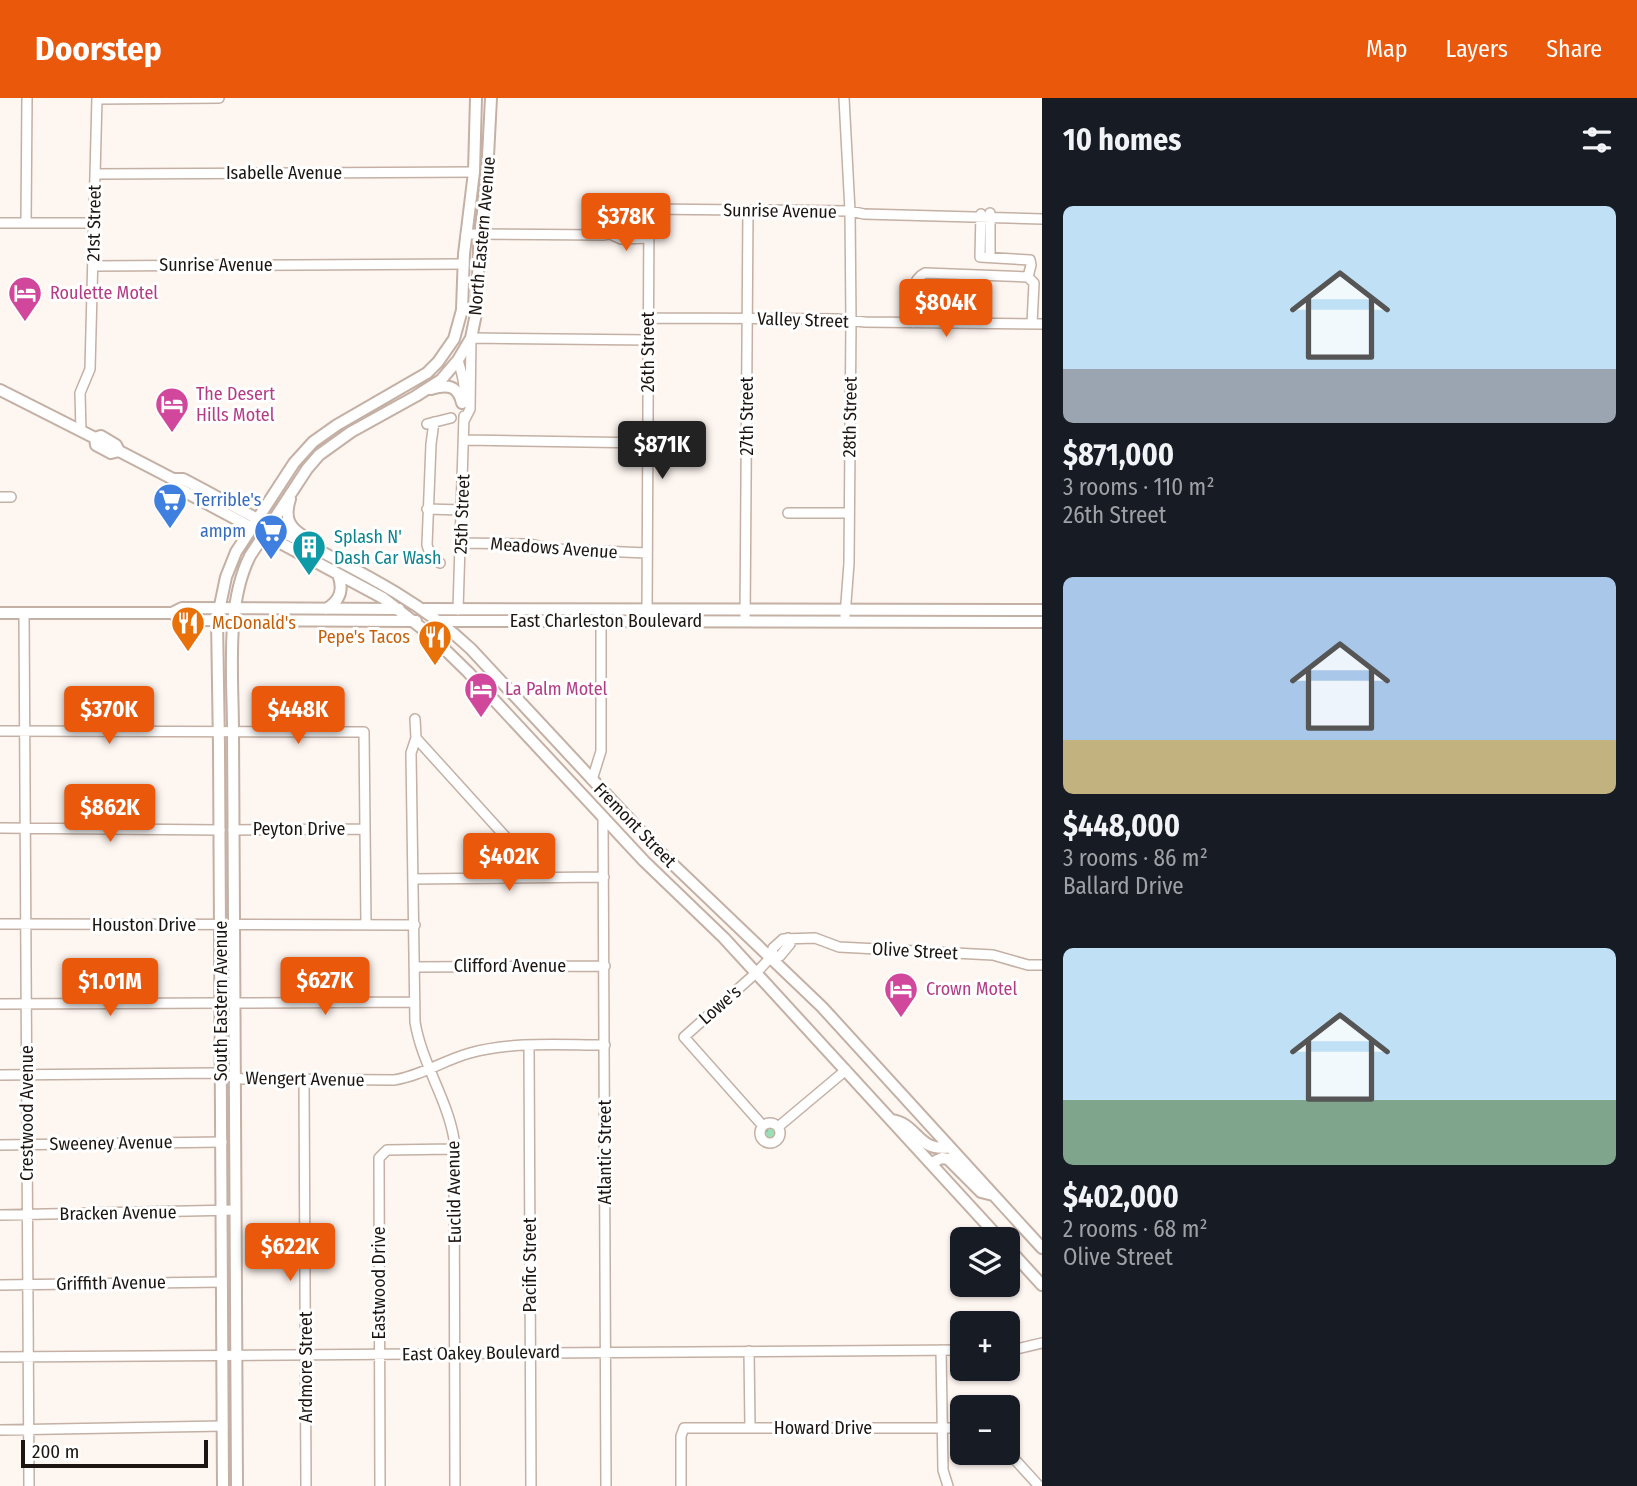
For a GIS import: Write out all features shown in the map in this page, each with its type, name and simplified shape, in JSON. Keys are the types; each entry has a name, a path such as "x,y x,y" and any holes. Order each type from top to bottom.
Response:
{"main road":[{"name":"North Eastern Avenue","path":"255,524 294,463 313,442 337,425 427,373 438,362 458,332 463,304 466,234 474,172 476,98"},
{"name":"North Eastern Avenue","path":"267,530 313,461 327,448 441,380 458,360 471,338 476,317 491,98"},
{"path":"458,360 455,352 467,323 463,304"},
{"path":"425,391 451,386 458,391 461,403"},
{"name":"Fremont Street","path":"1,388 95,438 101,436 116,444 119,451 173,479 178,488 267,530 383,598 415,621 468,673 603,819 756,973 989,1227"},
{"path":"327,448 328,440 380,401"},
{"path":"294,489 287,507 288,522 294,531 314,542 321,550"},
{"name":"South Eastern Avenue","path":"223,1486 218,615 231,564 255,524"},
{"name":"Fremont Street","path":"267,530 321,550 370,576 424,609 471,649 659,851 822,1007 1042,1248"},
{"name":"South Eastern Avenue","path":"237,1486 233,830 235,615 244,569 267,530"},
{"path":"326,609 339,598 341,587 338,574"},
{"name":"East Charleston Boulevard","path":"235,615 326,609 424,609 647,616 845,616 1042,610"},
{"path":"963,622 983,610 1004,622"},
{"name":"East Charleston Boulevard","path":"0,613 172,613 182,620 218,615 415,621 601,621 647,616"},
{"name":"East Charleston Boulevard","path":"845,616 963,622 1042,622"},
{"path":"471,649 466,632 473,621"},
{"path":"891,1120 905,1124 932,1148 950,1147"},
{"path":"931,1163 942,1158 948,1160 981,1192 993,1195"},
{"path":"1020,1260 1040,1281"}],"street":[{"path":"26,223 27,98"},
{"path":"97,98 219,98"},
{"name":"21st Street","path":"81,431 80,393 90,367 97,98"},
{"name":"28th Street","path":"845,616 849,513 852,194 846,98"},
{"name":"Isabelle Avenue","path":"95,174 474,172"},
{"path":"610,234 649,209"},
{"name":"Sunrise Avenue","path":"649,209 850,211 864,214 1042,214"},
{"name":"26th Street","path":"647,616 649,209"},
{"name":"27th Street","path":"746,616 748,210"},
{"path":"985,215 985,257 1030,260 1028,277"},
{"name":"Sunrise Avenue","path":"985,215 1042,219"},
{"path":"0,223 94,223"},
{"path":"466,234 610,234 621,239 649,238"},
{"name":"Sunrise Avenue","path":"93,266 464,264"},
{"path":"913,323 915,281 925,273 1028,277 1034,283 1037,324"},
{"name":"Valley Street","path":"648,318 747,317 1037,324"},
{"path":"471,338 648,340"},
{"name":"25th Street","path":"465,419 470,409 471,338"},
{"name":"25th Street","path":"458,360 463,380 464,398 461,403 465,419 458,610"},
{"path":"440,563 428,552 430,423 451,418"},
{"path":"464,440 648,443"},
{"path":"0,497 11,497"},
{"path":"427,509 462,510"},
{"path":"788,513 849,513"},
{"name":"Meadows Avenue","path":"461,543 530,544 553,550 647,553"},
{"name":"Crestwood Avenue","path":"24,613 29,1486"},
{"path":"592,780 601,751 601,621"},
{"name":"Euclid Avenue","path":"415,719 416,738 411,753 415,1022 420,1047 450,1117 454,1149 455,1486"},
{"path":"0,731 364,732 366,925"},
{"path":"416,738 542,877"},
{"name":"Atlantic Street","path":"603,819 606,1486"},
{"path":"0,828 220,830"},
{"name":"Peyton Drive","path":"233,830 365,829"},
{"path":"413,879 604,877"},
{"name":"Houston Drive","path":"0,924 415,925"},
{"name":"Olive Street","path":"756,973 771,957 773,948 783,939 815,939 839,947 993,955 1028,965 1042,965"},
{"name":"Clifford Avenue","path":"415,967 605,965"},
{"name":"Lowe's","path":"756,973 684,1037 763,1126"},
{"path":"234,1003 415,1002"},
{"path":"0,1004 221,1003"},
{"name":"Pacific Street","path":"529,1045 531,1486"},
{"name":"Wengert Avenue","path":"0,1074 221,1074 234,1078 394,1080 408,1078 471,1053 495,1048 605,1045"},
{"path":"778,1127 846,1070"},
{"name":"Ardmore Street","path":"304,1080 306,1486"},
{"path":"769,1123 778,1127 780,1133 777,1140 768,1142 761,1136 763,1126 769,1123"},
{"name":"Sweeney Avenue","path":"0,1144 222,1142"},
{"name":"Eastwood Drive","path":"380,1486 379,1158 387,1150 454,1149"},
{"name":"Bracken Avenue","path":"0,1214 235,1210"},
{"name":"Griffith Avenue","path":"0,1285 222,1282"},
{"path":"1020,1348 1042,1343"},
{"path":"941,1350 943,1470 948,1486"},
{"name":"East Oakey Boulevard","path":"0,1357 950,1350"},
{"path":"749,1351 750,1428"},
{"path":"0,1430 223,1426"},
{"name":"Howard Drive","path":"681,1486 681,1436 684,1428 950,1427"},
{"path":"1020,1465 1039,1486"}],"green space":[{"path":"766,1128 772,1128 777,1136 775,1142 766,1144 761,1139 761,1133"}],"place":[{"name":"Roulette Motel","path":"25,323"},
{"name":"The Desert Hills Motel","path":"172,434"},
{"name":"Terrible's","path":"170,530"},
{"name":"ampm","path":"271,561"},
{"name":"Splash N' Dash Car Wash","path":"309,577"},
{"name":"McDonald's","path":"188,653"},
{"name":"Pepe's Tacos","path":"435,667"},
{"name":"La Palm Motel","path":"481,719"},
{"name":"Crown Motel","path":"901,1019"}]}
